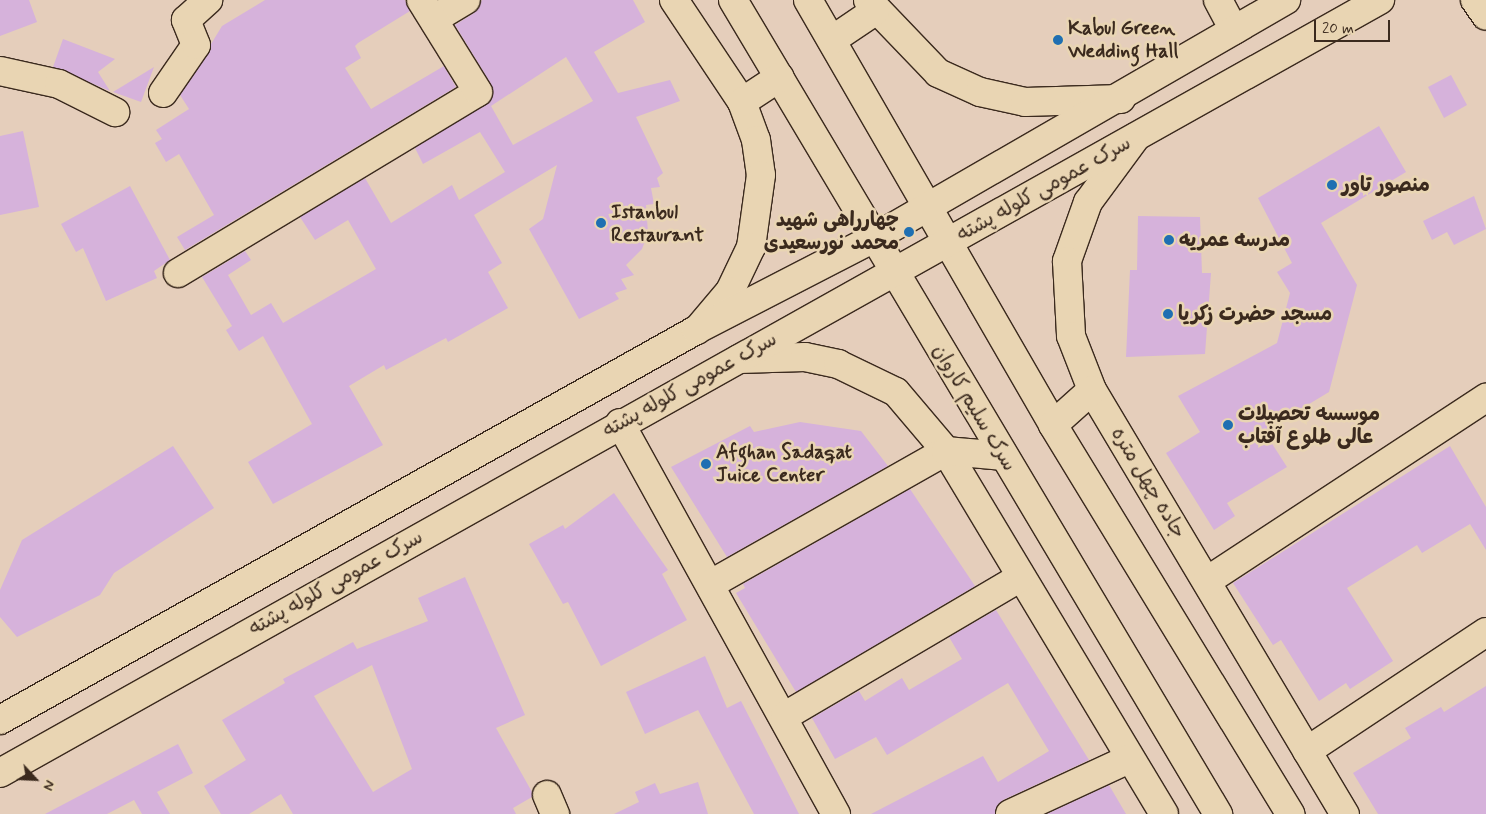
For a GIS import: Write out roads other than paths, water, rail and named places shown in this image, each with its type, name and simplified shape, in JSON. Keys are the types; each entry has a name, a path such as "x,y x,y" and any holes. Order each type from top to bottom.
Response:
{"main road":[{"path":"163,93 196,45 186,20 208,0"},
{"path":"178,273 478,92 428,9 466,0"},
{"path":"674,0 742,102 756,140 759,211 751,247 730,290 696,330"},
{"name":"سرک سلیم کاروان","path":"733,0 1218,814"},
{"path":"808,0 1053,425 1290,814"},
{"path":"1218,0 1234,30"},
{"name":"سرک عمومی کلوله پشته","path":"0,720 696,330 874,238 1121,99 1286,0"},
{"name":"سرک عمومی کلوله پشته","path":"0,773 620,423 894,273 1380,0"},
{"path":"1476,0 1486,16"},
{"path":"832,40 872,6 938,73 980,92 1025,102 1121,99"},
{"path":"0,71 59,84 115,112"},
{"path":"742,102 780,77"},
{"name":"جاده چهل متره","path":"1136,137 1088,202 1067,261 1071,336 1092,390 1345,814"},
{"path":"739,359 805,357 838,364 896,392 946,451 1019,578 1164,814"},
{"path":"1053,425 1092,390"},
{"path":"1207,581 1486,398"},
{"path":"620,423 785,716 836,814"},
{"path":"711,584 946,451 1004,456"},
{"path":"785,716 1019,578"},
{"path":"1307,750 1486,632"},
{"path":"1010,814 1129,759"}],"place":[{"name":"Kabul Green Wedding Hall","path":"1058,40"},
{"name":"منصور تاور","path":"1332,185"},
{"name":"Istanbul Restaurant","path":"601,223"},
{"name":"چهارراهی شهید محمد نورسعیدی","path":"909,232"},
{"name":"مدرسه عمریه","path":"1169,240"},
{"name":"مسجد حضرت زکریا","path":"1168,314"},
{"name":"موسسه تحصیلات عالی طلوع آفتاب","path":"1228,425"},
{"name":"Afghan Sadaqat Juice Center","path":"706,464"}]}
